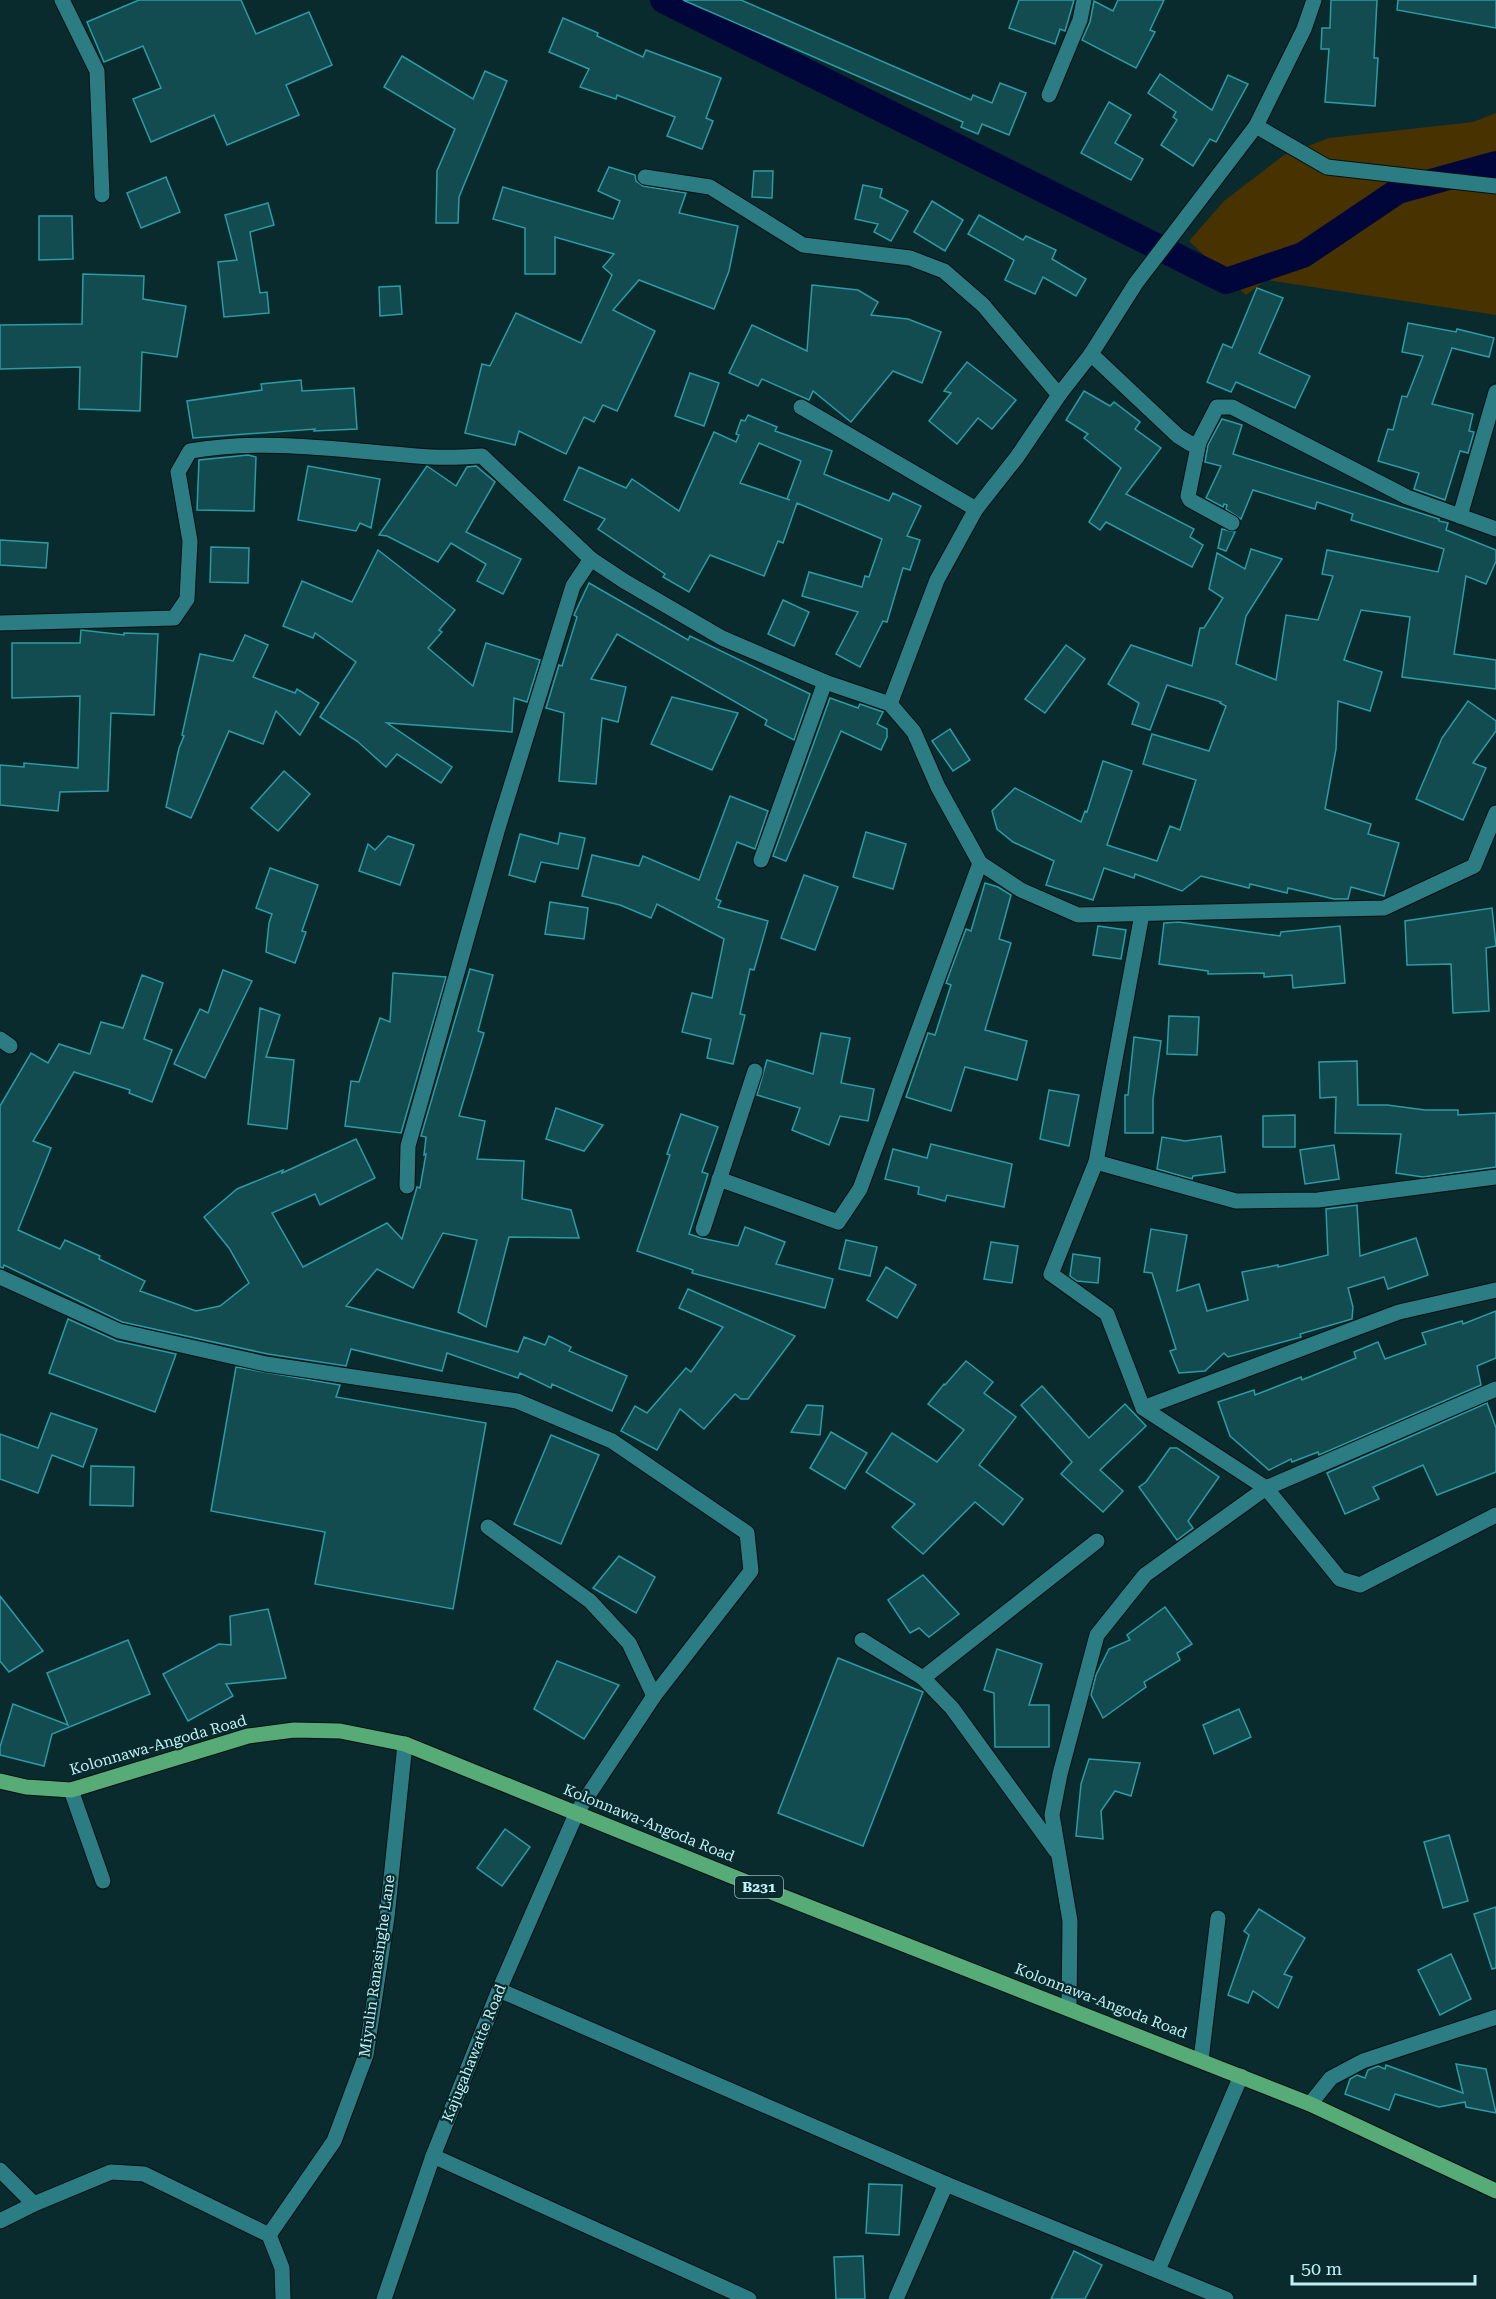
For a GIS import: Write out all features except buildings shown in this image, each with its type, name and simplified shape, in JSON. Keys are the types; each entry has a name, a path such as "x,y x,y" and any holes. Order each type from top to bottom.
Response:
{"main road":[{"name":"Kolonnawa-Angoda Road","path":"0,1781 26,1787 71,1790 249,1736 294,1730 340,1731 405,1744 761,1888 1310,2104 1496,2191"}],"street":[{"path":"62,0 97,71 102,195"},
{"path":"1049,95 1080,20 1084,0"},
{"path":"890,704 937,580 976,509 1017,457 1059,395 1091,354 1136,283 1256,126 1304,29 1314,0"},
{"path":"1256,126 1327,167 1496,186"},
{"path":"645,177 710,187 803,245 910,258 944,271 983,305 1059,395"},
{"path":"1091,354 1178,436 1191,444 1199,442"},
{"path":"1461,516 1496,392"},
{"path":"801,407 976,509"},
{"path":"1232,523 1190,500 1188,496 1199,442 1217,407 1232,407 1407,497 1496,529"},
{"path":"0,623 174,618 186,599 190,541 178,472 190,452 215,447 300,445 434,458 482,456 591,559 624,581 722,638 825,682 890,704 914,732 938,787 980,863 1021,890 1078,915 1384,908 1474,866 1496,813"},
{"path":"407,1186 408,1146 498,828 573,586 591,559"},
{"path":"761,860 825,682"},
{"path":"719,1179 838,1222 860,1189 980,863"},
{"path":"1142,914 1096,1162 1051,1274 1107,1314 1143,1407 1266,1488 1340,1579 1360,1586 1496,1515"},
{"path":"703,1229 755,1071"},
{"path":"1096,1162 1236,1201 1318,1200 1496,1177"},
{"name":"Kajugahawatte Road","path":"0,1277 119,1331 266,1364 517,1401 612,1441 747,1533 751,1571 654,1696 577,1812 499,1990 434,2156 384,2299"},
{"path":"1143,1407 1399,1311 1496,1290"},
{"path":"1069,2008 1070,1921 1052,1815 1060,1774 1097,1635 1145,1575 1266,1488 1496,1389"},
{"path":"488,1527 590,1601 629,1643 654,1696"},
{"path":"923,1678 1097,1541"},
{"path":"862,1640 923,1678 952,1708 1059,1856"},
{"name":"Miyulin Ranasinghe Lane","path":"269,2235 334,2141 366,2055 387,1917 405,1744"},
{"path":"71,1790 103,1881"},
{"path":"1201,2060 1218,1918"},
{"path":"499,1990 946,2184 1226,2299"},
{"path":"1310,2104 1330,2078 1363,2061 1496,2017"},
{"path":"1158,2270 1241,2076"},
{"path":"434,2156 749,2299"},
{"path":"0,2170 34,2204"},
{"path":"0,2221 34,2204 111,2172 144,2174 269,2235 282,2268 283,2299"},
{"path":"896,2299 946,2184"}],"shaded area":[{"path":"1496,113 1496,315 1266,280 1246,295 1189,241 1224,201 1284,155 1329,138 1473,122"}],"waterway":[{"path":"663,0 1226,281 1303,255 1398,191 1496,164"}]}
